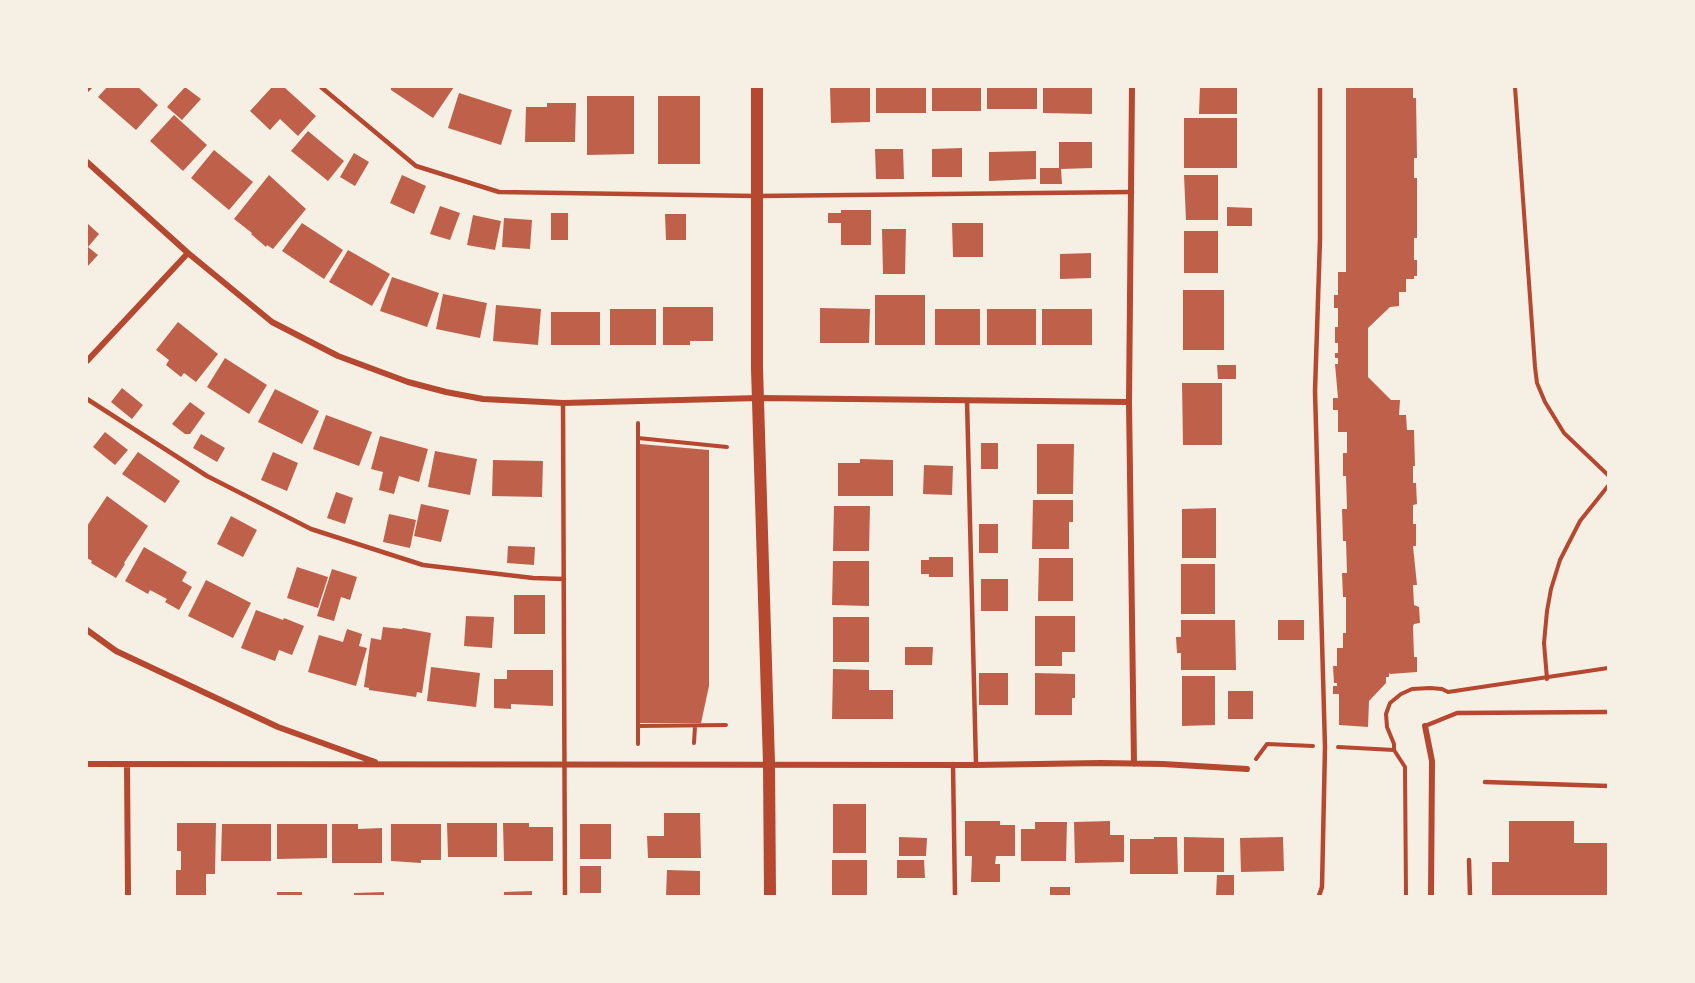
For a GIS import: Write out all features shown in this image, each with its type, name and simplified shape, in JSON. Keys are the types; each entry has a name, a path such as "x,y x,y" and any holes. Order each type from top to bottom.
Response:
{"main road":[{"path":"757,87 759,398 769,763 770,896"}],"street":[{"path":"1132,87 1129,402 1134,764"},
{"path":"87,162 188,253 272,322 304,340 355,363 408,382 446,392 483,399 563,403 759,398 1129,402"},
{"path":"87,361 188,253"},
{"path":"87,630 116,651 278,727 380,764"},
{"path":"1425,726 1432,761 1431,896"},
{"path":"87,764 1134,764 1247,769"},
{"path":"127,764 128,896"}],"lane":[{"path":"321,87 416,166 499,192 756,196 1132,192"},
{"path":"1319,896 1322,887 1324,747 1315,391 1320,239 1320,87"},
{"path":"87,399 207,476 311,529 423,565 533,578 564,579"},
{"path":"967,400 976,765"},
{"path":"563,403 565,896"},
{"path":"1425,726 1457,713 1608,712"},
{"path":"953,764 955,896"},
{"path":"1485,782 1608,786"},
{"path":"1469,860 1470,896"}],"path":[{"path":"1515,87 1537,383 1548,408 1564,433 1608,475"},
{"path":"638,423 638,744"},
{"path":"638,438 727,447"},
{"path":"1547,679 1544,643 1547,612 1560,560 1580,521 1608,486"},
{"path":"1406,896 1406,767 1394,750 1387,727 1386,714 1390,704 1401,694 1412,689 1430,688 1448,692 1547,679 1608,668"},
{"path":"638,726 726,725"},
{"path":"694,743 695,726"}],"building":[{"path":"107,87 138,87 158,105 136,130 98,97"},
{"path":"185,87 201,99 182,120 167,107"},
{"path":"272,87 284,87 316,116 298,136 280,119 270,130 250,111"},
{"path":"391,87 454,87 433,118 391,90"},
{"path":"830,87 870,87 870,122 831,123"},
{"path":"876,87 926,87 926,113 876,113"},
{"path":"932,87 981,87 981,111 932,111"},
{"path":"987,87 1037,87 1037,109 987,109"},
{"path":"1043,87 1092,87 1092,114 1043,113"},
{"path":"1200,87 1237,87 1237,114 1199,114"},
{"path":"1346,87 1413,87 1413,98 1416,98 1417,158 1414,158 1414,178 1417,178 1417,238 1414,238 1414,260 1417,260 1417,276 1414,276 1414,279 1406,279 1406,292 1399,292 1399,306 1390,307 1368,328 1368,377 1391,400 1400,400 1399,415 1406,415 1407,430 1414,430 1413,483 1416,483 1417,504 1413,505 1416,546 1413,546 1417,585 1413,585 1414,605 1419,607 1420,623 1413,626 1417,672 1389,673 1386,683 1369,701 1368,727 1339,725 1339,694 1333,694 1333,686 1337,686 1337,683 1334,683 1333,666 1337,666 1337,648 1343,648 1343,633 1346,633 1346,597 1343,597 1342,573 1347,573 1346,541 1343,541 1342,509 1347,509 1343,453 1347,453 1347,432 1338,432 1338,410 1333,410 1333,398 1338,398 1335,364 1338,364 1338,358 1335,358 1335,353 1338,353 1338,343 1335,343 1335,327 1338,327 1338,308 1334,308 1334,295 1338,295 1338,272 1346,272"},
{"path":"459,93 512,110 501,145 448,128"},
{"path":"587,96 634,96 634,154 587,155"},
{"path":"658,96 700,96 700,164 658,164"},
{"path":"547,103 576,103 575,142 525,142 526,107 547,107"},
{"path":"174,115 207,145 183,171 150,141"},
{"path":"1184,118 1237,118 1237,168 1184,168"},
{"path":"308,131 344,161 328,181 291,151"},
{"path":"1059,142 1092,142 1092,168 1061,169 1062,184 1040,184 1040,168 1059,168"},
{"path":"962,148 962,177 932,177 932,149"},
{"path":"875,149 903,149 904,179 876,179"},
{"path":"214,150 253,182 229,210 191,178"},
{"path":"1036,151 1036,179 989,181 989,152"},
{"path":"354,153 369,162 355,186 340,177"},
{"path":"269,175 306,209 273,249 267,245 266,247 234,219"},
{"path":"402,175 426,186 414,214 390,203"},
{"path":"1184,175 1218,175 1218,220 1186,220"},
{"path":"440,206 460,213 450,240 430,234"},
{"path":"1227,207 1252,208 1252,226 1227,226"},
{"path":"841,210 871,210 871,245 841,245 841,223 828,223 828,213 841,213"},
{"path":"551,213 568,213 568,240 551,240"},
{"path":"665,214 686,214 686,240 666,240"},
{"path":"473,215 501,221 495,250 467,245"},
{"path":"504,218 532,220 530,249 502,247"},
{"path":"87,223 99,234 88,247 98,255 87,267"},
{"path":"302,223 343,250 324,279 282,251"},
{"path":"952,223 983,223 983,257 953,257"},
{"path":"882,229 906,229 905,274 883,274"},
{"path":"1184,231 1218,231 1218,273 1184,273"},
{"path":"348,250 390,274 372,306 329,282"},
{"path":"1091,253 1091,278 1060,279 1060,254"},
{"path":"392,277 439,293 427,327 380,311"},
{"path":"1183,290 1224,290 1224,350 1183,350"},
{"path":"443,294 487,303 480,338 436,329"},
{"path":"875,295 925,295 925,345 875,345"},
{"path":"496,305 541,309 538,345 493,341"},
{"path":"663,307 713,307 713,341 690,341 690,345 663,345"},
{"path":"820,308 870,309 869,343 820,343"},
{"path":"610,309 656,309 656,345 610,345"},
{"path":"935,309 980,309 980,345 935,345"},
{"path":"987,309 1036,309 1036,345 987,345"},
{"path":"1042,309 1092,309 1092,345 1042,345"},
{"path":"551,312 600,312 600,345 551,345"},
{"path":"178,322 218,354 196,382 184,373 181,377 166,365 169,360 156,350"},
{"path":"225,358 267,385 249,414 207,387"},
{"path":"1217,365 1236,365 1236,379 1218,379"},
{"path":"1182,383 1222,383 1222,445 1183,445"},
{"path":"122,388 143,405 132,419 111,402"},
{"path":"275,389 319,411 302,444 258,422"},
{"path":"190,402 205,413 190,434 185,434 172,424"},
{"path":"326,415 372,432 359,466 313,449"},
{"path":"105,432 128,450 115,465 93,447"},
{"path":"201,434 225,448 217,462 193,448"},
{"path":"380,436 428,449 419,482 399,476 394,494 379,490 383,472 371,469"},
{"path":"981,443 998,443 998,469 981,469"},
{"path":"640,444 709,450 709,686 701,723 640,723"},
{"path":"1037,444 1074,444 1073,494 1037,494"},
{"path":"435,451 477,459 470,495 428,487"},
{"path":"138,452 180,481 165,503 122,474"},
{"path":"273,452 298,463 287,491 261,480"},
{"path":"860,459 893,460 893,496 838,496 838,463 860,463"},
{"path":"493,460 543,461 542,497 492,496"},
{"path":"924,465 953,466 952,495 923,494"},
{"path":"336,492 353,498 345,524 327,518"},
{"path":"107,496 148,526 116,578 91,563 92,561 87,558 87,526"},
{"path":"1033,500 1073,500 1073,522 1069,522 1069,549 1032,549"},
{"path":"421,504 449,510 441,542 414,536"},
{"path":"834,506 870,506 869,551 833,551"},
{"path":"1216,508 1216,558 1182,558 1182,509"},
{"path":"389,514 416,520 410,548 383,542"},
{"path":"231,516 257,530 243,557 217,544"},
{"path":"979,524 998,524 998,553 979,553"},
{"path":"508,546 535,547 534,565 507,563"},
{"path":"144,547 187,572 182,581 192,587 179,610 165,602 167,599 150,590 148,594 125,581"},
{"path":"929,557 953,557 953,577 929,577 929,574 921,574 921,560 929,560"},
{"path":"1039,558 1073,558 1073,601 1038,601"},
{"path":"833,561 869,561 869,606 832,605"},
{"path":"1181,564 1215,564 1215,614 1181,614"},
{"path":"297,567 328,577 318,608 287,598"},
{"path":"332,569 357,577 350,600 341,597 334,621 317,616"},
{"path":"981,579 1008,579 1008,611 981,611"},
{"path":"206,580 251,603 233,638 188,616"},
{"path":"514,595 545,595 545,634 514,634"},
{"path":"256,610 304,626 292,655 279,650 275,661 241,648"},
{"path":"466,616 494,617 492,648 464,646"},
{"path":"1035,616 1075,616 1075,652 1062,652 1062,666 1035,666"},
{"path":"833,617 869,617 869,662 833,662"},
{"path":"1181,620 1235,620 1236,670 1181,670 1181,653 1177,653 1176,637 1181,637"},
{"path":"1278,620 1304,620 1304,640 1278,640"},
{"path":"383,627 431,633 422,693 417,692 416,697 369,690 364,687 371,638 381,640"},
{"path":"347,629 362,634 359,646 367,648 356,686 308,672 319,635 343,642"},
{"path":"905,647 933,647 932,665 905,665"},
{"path":"431,667 480,673 476,707 427,701"},
{"path":"833,669 869,670 869,690 893,690 893,719 832,719"},
{"path":"507,670 553,670 553,706 511,704 511,709 494,708 494,679 507,679"},
{"path":"979,673 1008,673 1008,705 979,705"},
{"path":"1035,673 1075,674 1072,715 1035,715"},
{"path":"1182,676 1215,676 1215,725 1182,726"},
{"path":"1228,691 1253,691 1253,719 1228,719"},
{"path":"833,804 866,804 866,853 833,853"},
{"path":"664,813 700,813 701,858 648,858 647,836 664,836"},
{"path":"965,821 1000,821 1000,825 1015,825 1015,856 996,856 995,864 1000,864 1000,882 971,882 972,856 965,856"},
{"path":"1110,821 1110,835 1124,835 1124,862 1075,863 1074,822"},
{"path":"1509,821 1574,821 1574,843 1608,843 1608,896 1492,896 1492,862 1509,862"},
{"path":"1035,822 1067,822 1066,861 1021,861 1021,829 1035,829"},
{"path":"177,823 216,823 215,874 206,874 206,896 176,896 176,870 181,870 181,851 177,851"},
{"path":"447,823 497,823 497,857 448,857"},
{"path":"503,823 529,823 529,827 553,827 553,861 504,861"},
{"path":"222,824 271,824 271,861 221,861"},
{"path":"277,824 327,824 327,858 277,859"},
{"path":"332,824 358,824 358,829 382,828 382,863 332,863"},
{"path":"391,824 441,824 441,860 421,860 421,863 391,861"},
{"path":"580,824 611,824 611,859 580,859"},
{"path":"899,837 927,838 926,856 899,856"},
{"path":"1154,837 1177,837 1178,874 1130,874 1130,839 1154,839"},
{"path":"1184,837 1224,838 1224,872 1184,872"},
{"path":"1283,837 1284,871 1241,872 1240,838"},
{"path":"832,860 867,860 867,896 832,896"},
{"path":"897,860 924,860 925,878 897,878"},
{"path":"580,866 601,866 601,893 580,893"},
{"path":"667,870 700,871 700,896 666,896"},
{"path":"1217,875 1234,875 1234,896 1216,896"},
{"path":"1050,887 1070,887 1070,896 1050,896"},
{"path":"532,891 532,896 504,896 504,892"},
{"path":"277,892 302,892 302,896 277,896"},
{"path":"384,892 384,896 354,896 354,893"}]}
